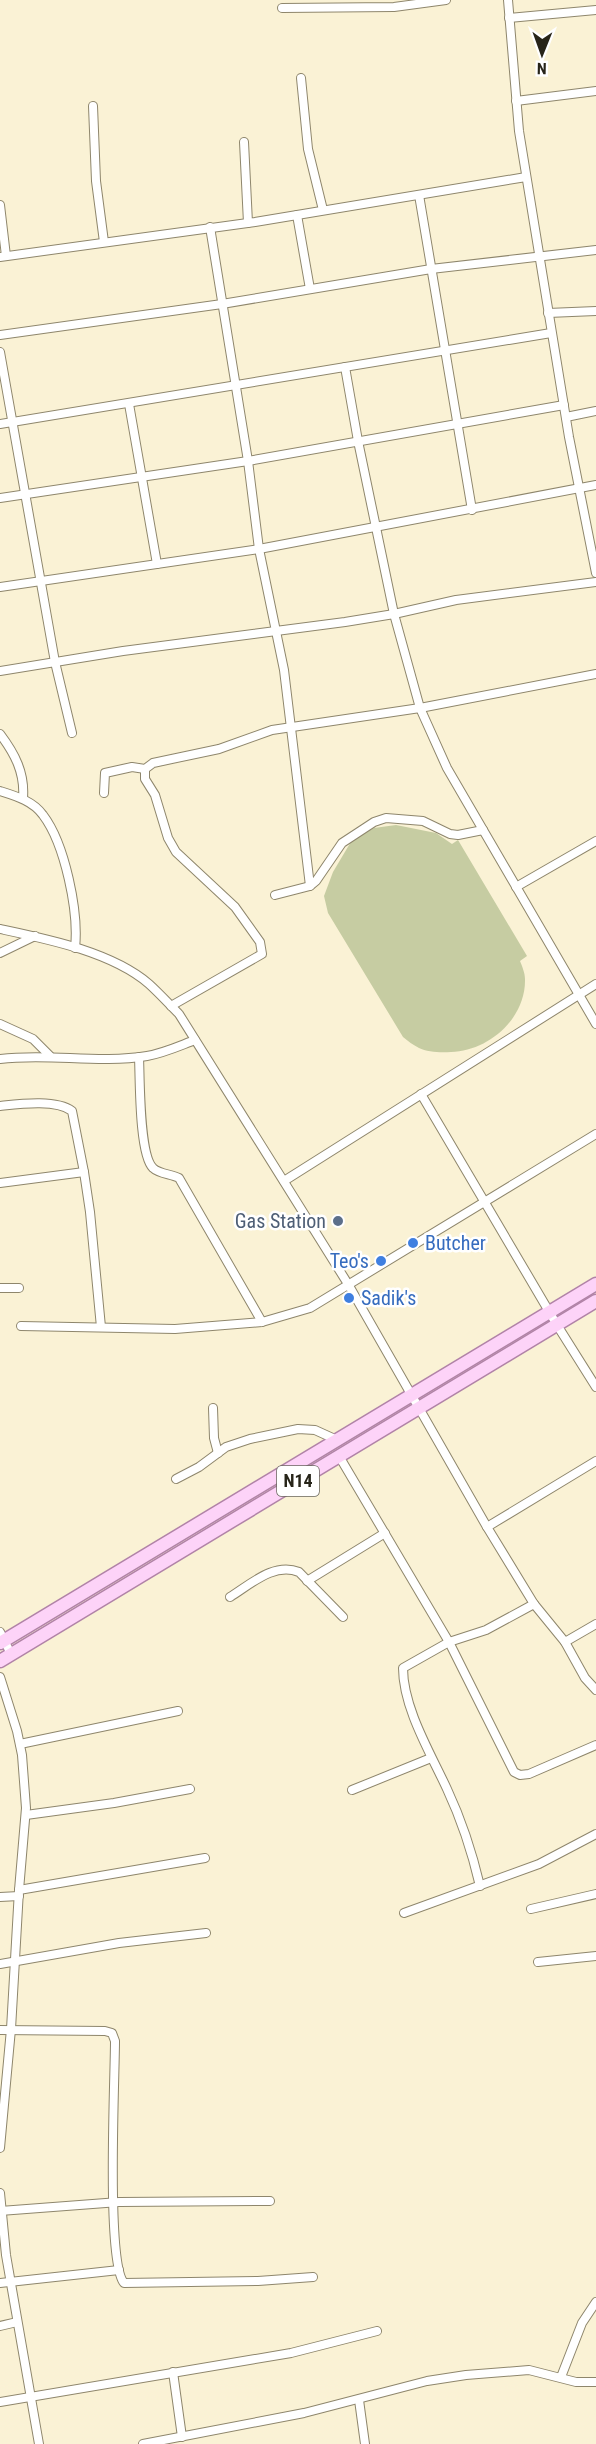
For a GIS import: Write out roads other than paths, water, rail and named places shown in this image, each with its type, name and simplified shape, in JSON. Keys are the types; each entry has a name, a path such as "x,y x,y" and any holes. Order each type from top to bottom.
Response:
{"main road":[{"name":"N14","path":"1,1638 250,1493 596,1284"},
{"name":"N14","path":"5,1658 596,1301"},
{"path":"250,1493 258,1505"}],"street":[{"path":"282,8 394,7 446,0"},
{"path":"508,0 516,101 526,177 551,333 596,573"},
{"path":"509,18 596,10"},
{"path":"301,78 308,149 323,210"},
{"path":"516,101 596,91"},
{"path":"93,106 96,181 104,242"},
{"path":"244,142 248,223"},
{"path":"0,205 3,256 248,223 526,177"},
{"path":"419,195 472,510"},
{"path":"297,215 310,289"},
{"path":"210,227 248,461 259,549 292,728 310,886"},
{"path":"0,335 222,304 431,269 596,250"},
{"path":"548,313 596,311"},
{"path":"0,424 551,333"},
{"path":"0,352 55,662 72,733"},
{"path":"345,367 394,614 420,708 447,768 596,1024"},
{"path":"129,404 157,564"},
{"path":"0,498 248,461 564,405"},
{"path":"566,417 596,411"},
{"path":"0,587 259,549 596,485"},
{"path":"0,671 394,614 456,600 596,582"},
{"path":"104,794 105,773 132,767 145,769 153,764 219,749 258,733 420,708 596,674"},
{"path":"0,734 15,755 21,772 23,798"},
{"path":"145,769 145,778 158,801 168,838 176,852 235,907 260,942 262,951 262,954 171,1006"},
{"path":"0,791 23,798 43,814 55,837 75,902 77,930 75,948"},
{"path":"275,895 310,886 316,881 342,843 374,822 386,818 416,820 458,835 483,830"},
{"path":"516,886 596,841"},
{"path":"0,929 35,936 110,960 147,982 179,1014 348,1284 487,1527 534,1604 566,1642 585,1678 596,1690"},
{"path":"0,953 35,936"},
{"path":"284,1181 596,984"},
{"path":"0,1024 33,1040 50,1056"},
{"path":"1,1057 139,1057 165,1052 195,1040"},
{"path":"139,1057 144,1139 150,1166 178,1178 262,1322"},
{"path":"421,1094 556,1324 596,1387"},
{"path":"0,1106 42,1104 63,1106 72,1111 84,1172 101,1327"},
{"path":"21,1326 176,1329 262,1322 310,1308 596,1134"},
{"path":"0,1183 84,1172"},
{"path":"0,1288 19,1288"},
{"path":"213,1408 214,1438 218,1453"},
{"path":"176,1479 199,1467 226,1447 250,1439 298,1429 315,1430 337,1440"},
{"path":"339,1456 449,1642 514,1772 520,1775 529,1774 596,1744"},
{"path":"487,1527 596,1461"},
{"path":"307,1581 385,1533"},
{"path":"230,1597 278,1568 299,1572 343,1617"},
{"path":"480,1886 463,1825 431,1758 411,1705 402,1668 449,1642 486,1630 534,1604"},
{"path":"566,1642 596,1624"},
{"path":"1,1638 5,1658"},
{"path":"0,1677 20,1744 26,1815 0,2148"},
{"path":"20,1744 177,1711"},
{"path":"352,1790 431,1758"},
{"path":"26,1815 114,1803 190,1789"},
{"path":"404,1912 539,1864 596,1834"},
{"path":"0,1897 205,1857"},
{"path":"531,1909 596,1894"},
{"path":"0,1964 119,1943 207,1933"},
{"path":"538,1962 596,1956"},
{"path":"0,2030 105,2031 112,2033 115,2041 113,2203 121,2280 128,2284 258,2281 313,2277"},
{"path":"0,2193 17,2322 39,2444"},
{"path":"1,2211 113,2203 270,2201"},
{"path":"0,2283 119,2270"},
{"path":"561,2378 582,2323 596,2302"},
{"path":"0,2326 17,2322"},
{"path":"0,2403 291,2353 377,2331"},
{"path":"143,2444 359,2400 427,2381 466,2375 529,2370 576,2382 596,2382"},
{"path":"173,2372 182,2437"},
{"path":"359,2400 365,2444"}],"place":[{"name":"Gas Station","path":"338,1221"},
{"name":"Butcher","path":"413,1243"},
{"name":"Teo's","path":"381,1261"},
{"name":"Sadik's","path":"349,1298"}]}
